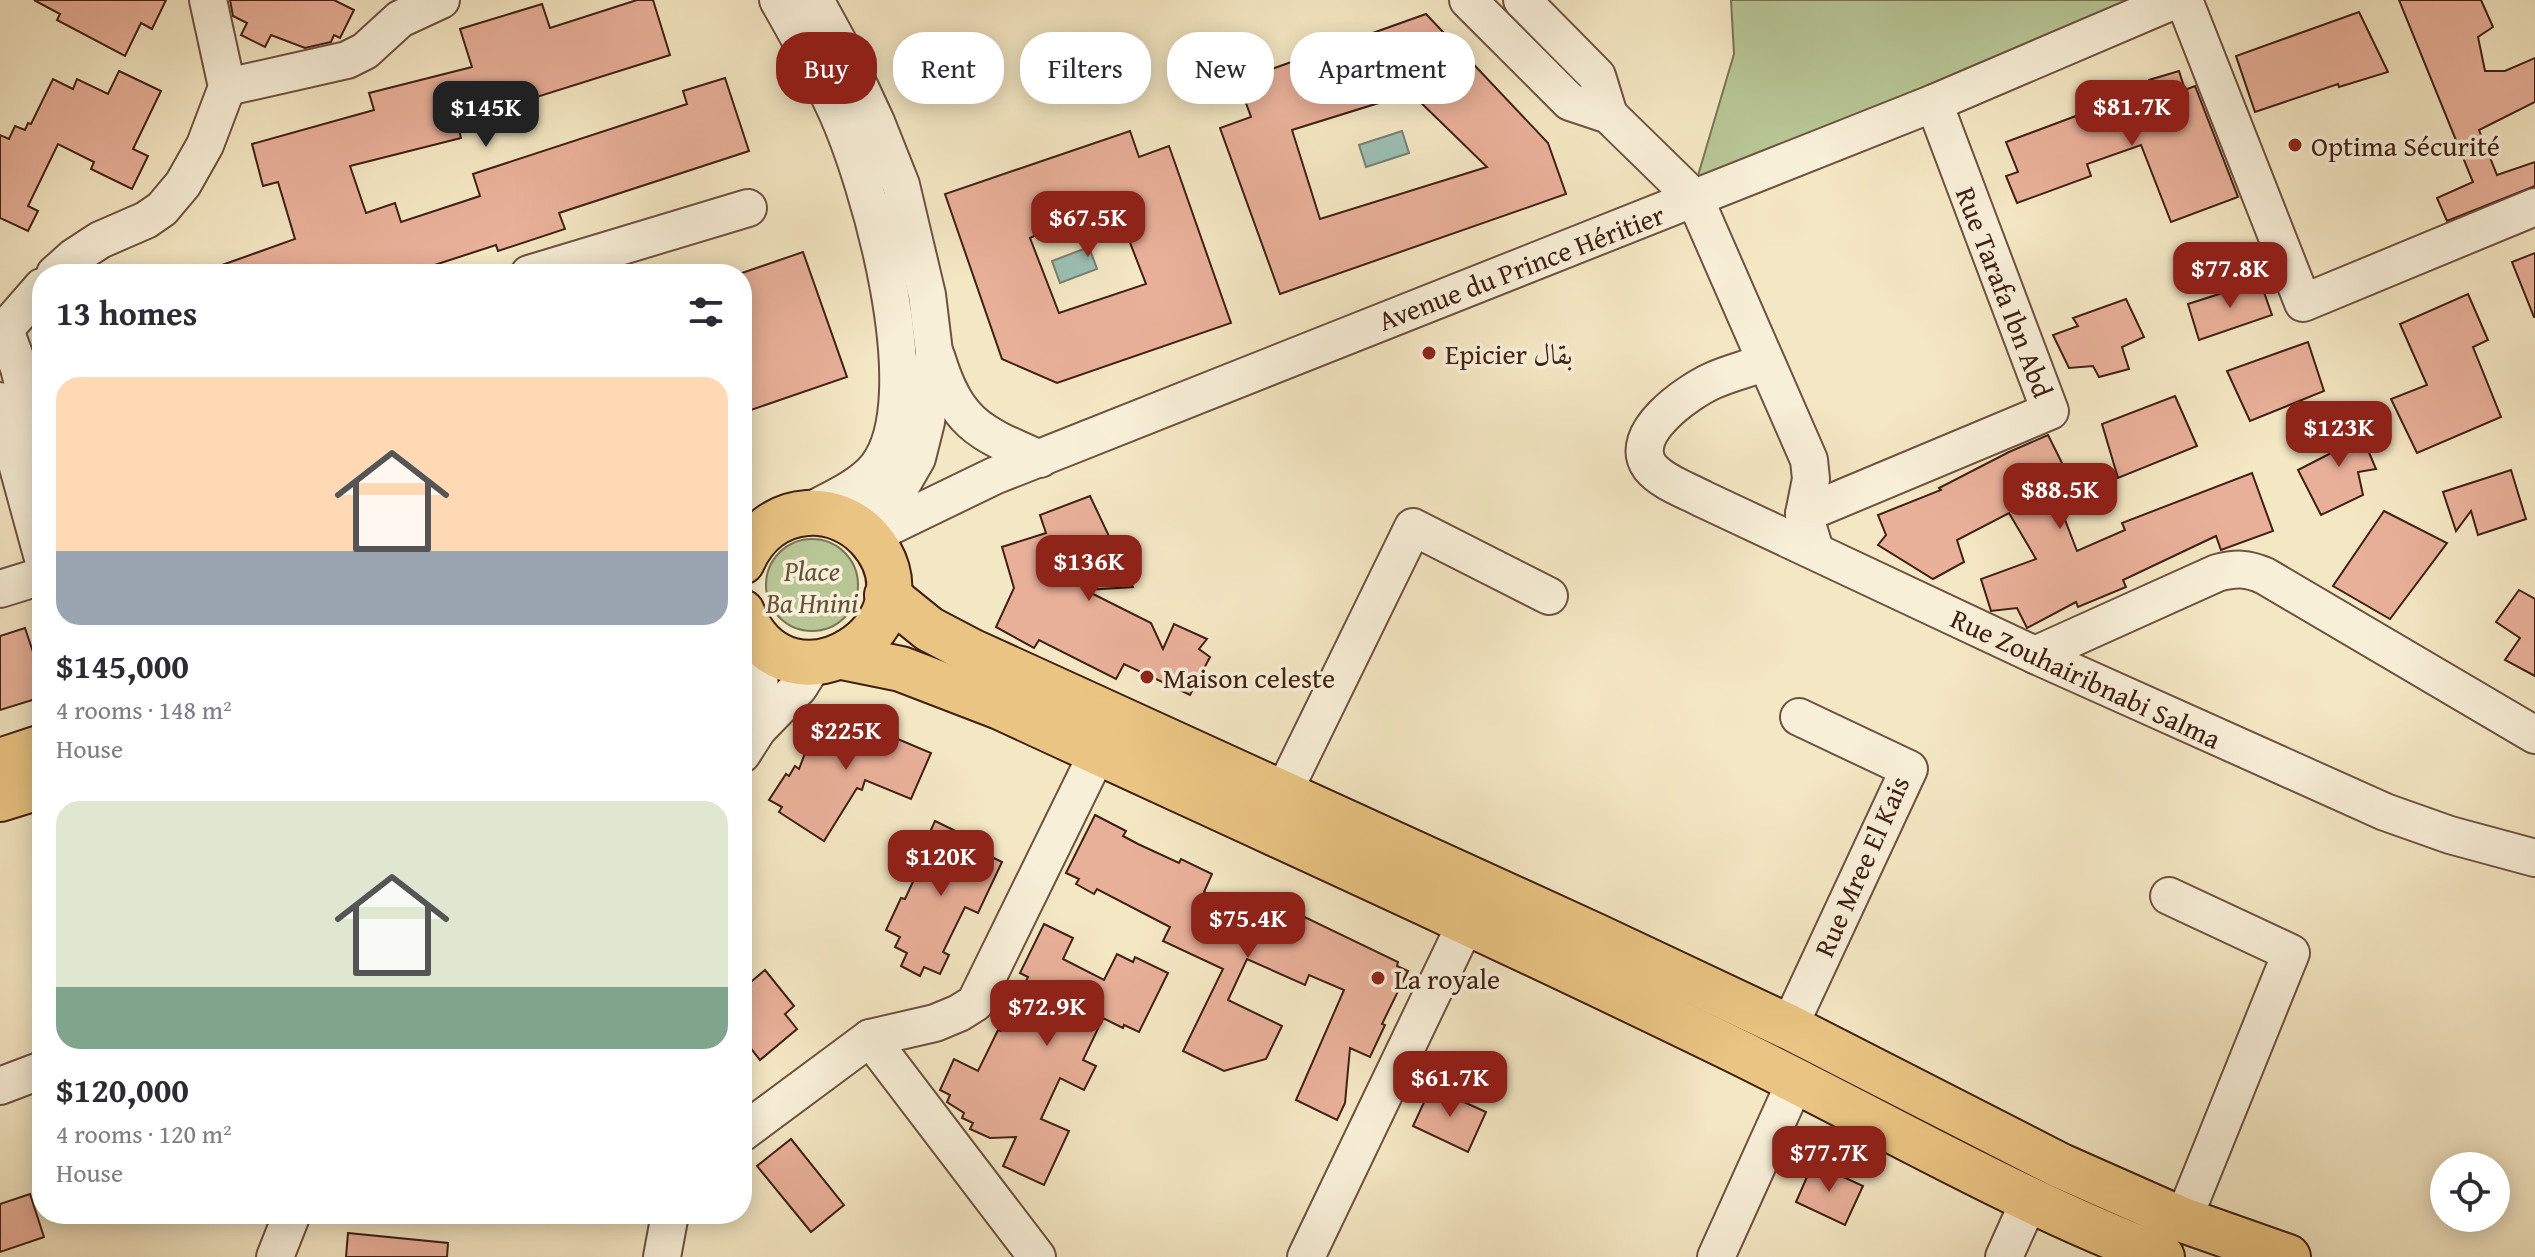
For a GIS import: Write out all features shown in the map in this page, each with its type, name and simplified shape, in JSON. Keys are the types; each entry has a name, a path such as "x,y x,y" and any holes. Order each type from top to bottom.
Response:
{"main road":[{"path":"752,541 781,520 806,513 829,514 862,532 885,567 887,595 875,629 861,645 828,660"},
{"path":"887,595 929,629 960,646 1789,1027 2061,1166 2173,1239"},
{"path":"752,628 774,652 788,658 901,669 953,687 1467,921 1796,1080 2030,1199 2173,1239 2288,1257"},
{"path":"0,761 32,785"}],"street":[{"path":"66,264 100,240 146,220 162,209 183,184 205,145 227,87 208,0"},
{"path":"227,87 347,60 365,51 400,19 441,0"},
{"path":"778,0 836,109 862,177 879,239 898,359 897,400 891,436 877,467 861,482 806,513"},
{"path":"815,0 857,81 901,185 927,295 934,352 945,385 978,430 1040,459"},
{"path":"1468,0 1570,102 1609,115 1695,199 1809,460 1811,479 1804,514 1815,550"},
{"path":"1522,0 1597,76 1609,115"},
{"name":"Avenue du Prince Héritier","path":"862,532 1934,103 2175,0"},
{"path":"2184,0 2303,303 2535,207"},
{"name":"Rue Tarafa Ibn Abd","path":"1804,514 2050,411 1934,103"},
{"path":"562,264 748,208"},
{"path":"32,299 3,332 19,368 32,421"},
{"path":"862,532 894,498 917,458 926,422 934,352"},
{"name":"Rue Zouhairibnabi Salma","path":"1765,362 1712,381 1673,406 1652,428 1647,440 1645,450 1650,467 1673,484 2035,655 2385,812 2450,835 2535,858"},
{"path":"0,401 32,518"},
{"path":"1283,793 1413,527 1549,596"},
{"path":"2035,655 2217,573 2236,568 2249,569 2535,735"},
{"path":"0,589 32,579"},
{"path":"752,639 760,663 752,726"},
{"path":"752,740 828,660"},
{"name":"Rue Mree El Kais","path":"1789,1027 1909,769 1799,717"},
{"path":"752,1126 870,1038 935,1023 975,1003 1098,752"},
{"path":"2169,896 2291,953 2173,1239"},
{"path":"1306,1257 1467,921"},
{"path":"870,1038 1037,1257"},
{"path":"0,1086 32,1074"},
{"path":"1716,1257 1796,1080"},
{"path":"2004,1257 2030,1199"},
{"path":"275,1257 288,1224"},
{"path":"662,1257 668,1224"}],"green space":[{"path":"1731,0 2139,0 1694,189 1734,54"},
{"name":"Place Ba Hnini","path":"812,539 830,542 845,552 855,567 858,585 855,603 845,618 830,628 812,631 794,628 779,618 769,603 766,585 769,567 779,552 794,542"}],"water":[{"path":"1402,131 1409,153 1366,167 1359,145"},
{"path":"1089,247 1097,269 1060,283 1052,261"}],"building":[{"path":"34,0 166,0 152,29 141,23 125,56 57,20 60,14"},
{"path":"230,0 334,0 354,10 340,38 334,35 331,42 305,48 271,35 265,47 241,35 247,23 233,16"},
{"path":"637,0 653,0 670,55 457,122 461,138 350,166 366,213 395,203 401,222 480,196 473,174 687,104 683,91 725,78 749,151 559,213 565,229 498,251 496,245 438,264 225,264 295,239 278,182 263,186 252,144 374,110 369,93 472,67 460,29 542,4 550,28"},
{"path":"2399,0 2481,0 2493,27 2478,37 2485,71 2505,71 2535,58 2535,102 2479,130 2497,175 2535,162 2535,186 2447,221 2437,198 2473,182"},
{"path":"2359,12 2388,72 2339,87 2338,84 2255,112 2236,56"},
{"path":"1426,14 1443,32 1375,32"},
{"path":"1290,62 1290,104 1376,104 1292,130 1320,219 1487,167 1422,104 1475,104 1475,66 1548,143 1566,194 1280,294 1220,128 1251,117 1246,104 1274,104 1274,68"},
{"path":"119,71 161,91 133,149 148,156 132,189 91,169 94,162 58,144 28,206 38,211 28,231 0,218 0,135 9,139 15,126 25,130 28,123 31,124 53,79 73,89 77,79 108,94"},
{"path":"2179,71 2185,90 2195,86 2238,197 2171,222 2141,145 2087,164 2091,176 2017,203 2006,176 2018,172 2006,142 2151,88 2149,80"},
{"path":"1130,131 1139,157 1169,146 1231,323 1057,383 1002,359 945,194","holes":["1112,196 1146,284 1059,313 1030,238"]},
{"path":"803,252 847,377 752,410 752,270"},
{"path":"2535,253 2535,317 2534,317 2512,262"},
{"path":"2260,281 2272,315 2199,340 2188,304"},
{"path":"2468,294 2488,340 2473,347 2501,417 2417,453 2391,399 2427,385 2400,324"},
{"path":"2126,299 2144,337 2122,347 2129,369 2099,377 2093,366 2069,368 2053,335 2078,326 2073,318"},
{"path":"2308,342 2324,391 2250,421 2227,371"},
{"path":"2175,396 2197,446 2118,478 2102,424"},
{"path":"2354,417 2376,469 2358,472 2363,495 2321,515 2298,470 2337,450 2326,429"},
{"path":"2048,435 2077,493 2057,499 2077,551 2125,530 2122,523 2252,473 2273,531 2221,550 2216,536 2123,580 2126,587 2078,607 2076,602 2027,628 2017,608 1991,611 1981,579 2036,559 2009,513 1957,540 1964,562 1933,579 1878,545 1886,535 1878,515 1941,490 1939,488"},
{"path":"2511,470 2526,519 2478,535 2471,511 2456,531 2443,492"},
{"path":"1090,496 1133,587 1085,590 1151,623 1163,649 1174,624 1207,639 1199,649 1210,657 1190,695 1124,664 1116,679 1039,640 1034,648 996,627 1014,588 1002,547 1046,533 1040,515"},
{"path":"2384,511 2447,543 2390,619 2333,586"},
{"path":"2519,590 2535,599 2535,676 2505,660 2520,638 2496,622"},
{"path":"25,628 32,649 32,700 0,710 0,636"},
{"path":"829,710 931,753 911,799 865,780 862,790 857,788 824,841 779,812 782,807 769,800 786,774 789,776 795,766 799,769 817,722 823,725"},
{"path":"1095,815 1126,831 1123,836 1138,844 1212,874 1204,892 1239,907 1245,895 1257,901 1259,895 1398,962 1397,966 1408,971 1370,1057 1350,1048 1345,1103 1337,1120 1296,1100 1344,990 1309,975 1305,985 1247,959 1228,1000 1282,1026 1266,1059 1224,1071 1183,1051 1223,969 1163,941 1170,927 1097,889 1094,894 1076,884 1079,879 1066,873"},
{"path":"935,821 970,838 967,845 1002,862 978,913 965,907 943,952 949,955 940,974 924,967 920,976 901,966 907,953 895,947 900,937 886,930 901,898 905,899 929,847 924,845"},
{"path":"1044,924 1073,938 1063,959 1104,980 1117,954 1133,962 1135,957 1168,973 1139,1032 1103,1018 1083,1060 1096,1066 1084,1090 1060,1078 1041,1119 1069,1131 1044,1185 1003,1166 1016,1137 990,1138 970,1129 973,1123 962,1118 964,1113 947,1102 950,1095 940,1090 954,1059 978,1071 1028,977 1020,973"},
{"path":"765,970 794,1006 785,1014 797,1029 760,1060 752,1050 752,981"},
{"path":"1431,1087 1486,1112 1468,1152 1413,1126"},
{"path":"791,1139 844,1205 811,1232 757,1166"},
{"path":"1813,1163 1863,1186 1845,1225 1796,1202"},
{"path":"30,1194 32,1224 40,1224 44,1237 0,1252 0,1204"},
{"path":"348,1233 448,1243 447,1257 346,1257"}],"place":[{"name":"Optima Sécurité","path":"2295,145"},
{"name":"Epicier بقال","path":"1429,353"},
{"name":"Maison celeste","path":"1147,677"},
{"name":"La royale","path":"1378,978"}]}
